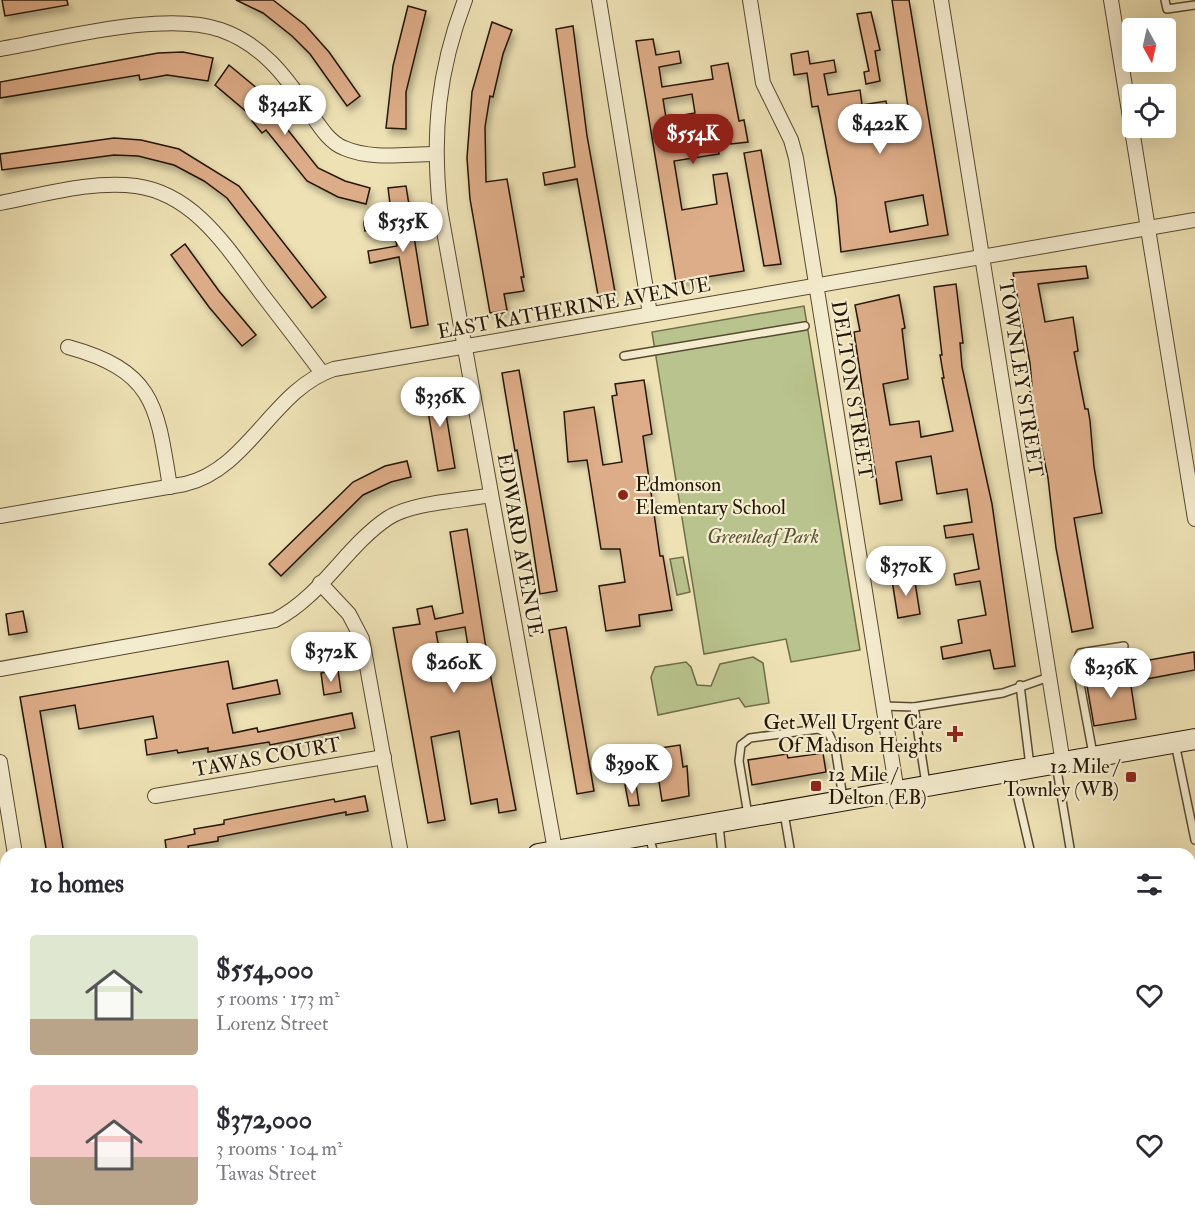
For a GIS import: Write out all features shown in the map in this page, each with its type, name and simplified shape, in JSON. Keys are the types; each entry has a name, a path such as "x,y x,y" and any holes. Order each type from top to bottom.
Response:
{"main road":[{"path":"575,848 612,843 651,844 718,823 748,817 1195,739"}],"street":[{"name":"EDWARD AVENUE","path":"465,0 447,56 437,101 435,154 440,209 491,495 545,848"},
{"path":"599,0 650,314"},
{"name":"DELTON STREET","path":"750,0 763,83 794,149 897,792"},
{"name":"TOWNLEY STREET","path":"941,0 1049,677 1059,763"},
{"path":"1111,0 1195,519"},
{"path":"0,49 145,24 174,22 206,26 246,42 277,67 321,127 342,148 373,154 435,154"},
{"path":"0,203 118,185 151,190 177,201 214,231 321,373"},
{"name":"EAST KATHERINE AVENUE","path":"0,516 170,487 194,482 212,474 310,380 321,373 464,346 1195,220"},
{"path":"68,347 107,359 130,374 141,386 157,414 170,487"},
{"path":"0,669 264,623 294,608 373,530 397,513 491,495"},
{"path":"320,583 349,614 362,639 400,848"},
{"name":"TAWAS COURT","path":"155,796 384,758"},
{"path":"0,762 14,848"}],"lane":[{"path":"1165,0 1167,9 1195,5"},
{"path":"624,357 805,326"},
{"path":"1093,758 1076,663 1080,654 1124,646"},
{"path":"883,706 914,707 1003,693 1020,685 1049,677"},
{"path":"1020,685 1021,768 1030,848"},
{"path":"914,707 926,785"},
{"path":"748,817 739,761 741,746 750,738 818,729 829,734 835,747 844,800"},
{"path":"1175,742 1192,837 1195,840"},
{"path":"1059,763 1070,848"},
{"path":"783,811 790,848"},
{"path":"718,823 721,848"}],"green space":[{"name":"Greenleaf Park","path":"804,306 860,650 791,662 786,639 704,654 652,332"},
{"path":"683,557 690,592 677,595 670,559"},
{"path":"753,657 763,663 769,703 745,707 739,698 658,715 651,677 655,667 686,662 691,667 697,685 711,686 720,664"}],"building":[{"path":"2,0 67,0 68,5 5,16"},
{"path":"236,0 273,0 305,25 329,52 360,96 347,106 310,54 292,36 263,13"},
{"path":"892,0 909,0 948,235 841,252 836,198 818,106 812,107 807,73 794,75 791,54 808,51 810,64 834,60 836,72 824,74 828,95 860,90 862,105 886,101 892,130 911,127","holes":["923,195 928,225 890,232 885,202"]},
{"path":"408,6 426,11 406,92 406,129 386,128 393,66"},
{"path":"871,12 880,50 875,51 880,81 866,84 864,72 869,71 857,14"},
{"path":"492,22 512,30 503,54 493,97 490,96 485,127 486,182 507,179 524,277 521,277 524,291 504,294 507,310 490,313 470,199 467,158 472,92"},
{"path":"573,26 587,136 615,292 598,295 577,179 545,185 543,173 575,167 556,29"},
{"path":"653,39 656,55 679,51 681,63 659,67 662,87 713,79 711,66 728,63 739,121 744,120 748,142 731,144 727,120 668,130 671,149 717,142 719,154 674,161 682,210 717,204 713,175 727,173 744,271 676,282 636,41","holes":["692,94 695,113 666,118 663,99"]},
{"path":"183,52 213,58 208,81 167,75 140,80 139,75 0,98 0,82 158,53"},
{"path":"229,65 264,94 280,120 318,168 345,181 370,188 366,204 338,197 307,181 266,130 262,133 252,121 255,119 215,85"},
{"path":"114,138 141,140 179,149 239,186 326,297 312,308 227,198 204,181 174,165 138,156 114,155 2,170 0,154"},
{"path":"761,150 781,264 764,266 744,153"},
{"path":"406,186 428,325 411,328 399,257 370,263 368,251 397,246 393,226 365,231 364,225 364,221 402,214 391,211 388,188"},
{"path":"185,244 219,291 256,335 242,346 209,307 171,255"},
{"path":"1086,266 1088,278 1038,284 1045,322 1073,317 1078,351 1074,352 1085,409 1088,409 1102,513 1074,518 1093,628 1072,632 1056,548 1048,478 1029,387 1032,386 1030,363 1013,273"},
{"path":"956,284 963,343 960,343 962,367 992,504 1015,666 994,669 990,650 943,659 941,647 962,643 958,620 986,615 980,581 956,585 954,574 979,569 973,534 946,538 944,526 972,522 967,489 937,494 931,456 896,462 902,500 880,504 854,332 860,331 855,305 899,295 905,328 902,329 908,379 883,384 890,425 919,421 921,437 953,431 942,378 944,378 940,355 942,355 934,287"},
{"path":"519,370 557,591 540,594 502,373"},
{"path":"644,380 652,434 643,436 660,556 663,556 672,610 639,615 640,626 606,631 599,586 625,582 620,549 601,549 587,460 568,462 564,412 594,407 603,465 622,462 612,396 617,395 615,384"},
{"path":"441,384 455,468 438,471 424,387"},
{"path":"407,461 411,477 391,482 363,495 281,576 269,564 353,482 385,466"},
{"path":"467,529 490,673 516,810 499,813 497,799 471,804 459,731 431,737 445,820 428,823 393,628 420,624 417,609 432,606 435,619 463,613 450,532","holes":["465,627 472,672 444,677 436,632"]},
{"path":"914,576 920,614 898,618 892,580"},
{"path":"23,611 27,632 9,635 6,614"},
{"path":"566,627 594,791 577,794 549,630"},
{"path":"1194,652 1195,670 1141,680 1138,662"},
{"path":"228,661 233,689 277,680 280,694 227,704 233,733 257,728 258,732 352,713 355,728 270,745 269,742 208,752 208,748 147,755 145,740 157,738 153,716 79,729 75,705 40,711 63,848 46,848 20,697"},
{"path":"338,670 341,692 324,695 321,673"},
{"path":"1129,673 1136,719 1094,726 1086,680"},
{"path":"680,745 683,767 687,766 689,796 662,801 654,749"},
{"path":"823,753 826,772 752,785 748,760 787,754 788,758"},
{"path":"636,784 639,805 629,806 625,785"},
{"path":"365,796 368,811 346,815 346,812 218,837 218,841 188,846 188,848 166,848 165,840 195,834 194,829 224,824 224,820 334,799 335,802"}],"place":[{"name":"Edmonson Elementary School","path":"623,495"},
{"name":"Get Well Urgent Care Of Madison Heights","path":"955,734"},
{"name":"12 Mile / Townley (WB)","path":"1131,777"},
{"name":"12 Mile / Delton (EB)","path":"816,786"}]}
